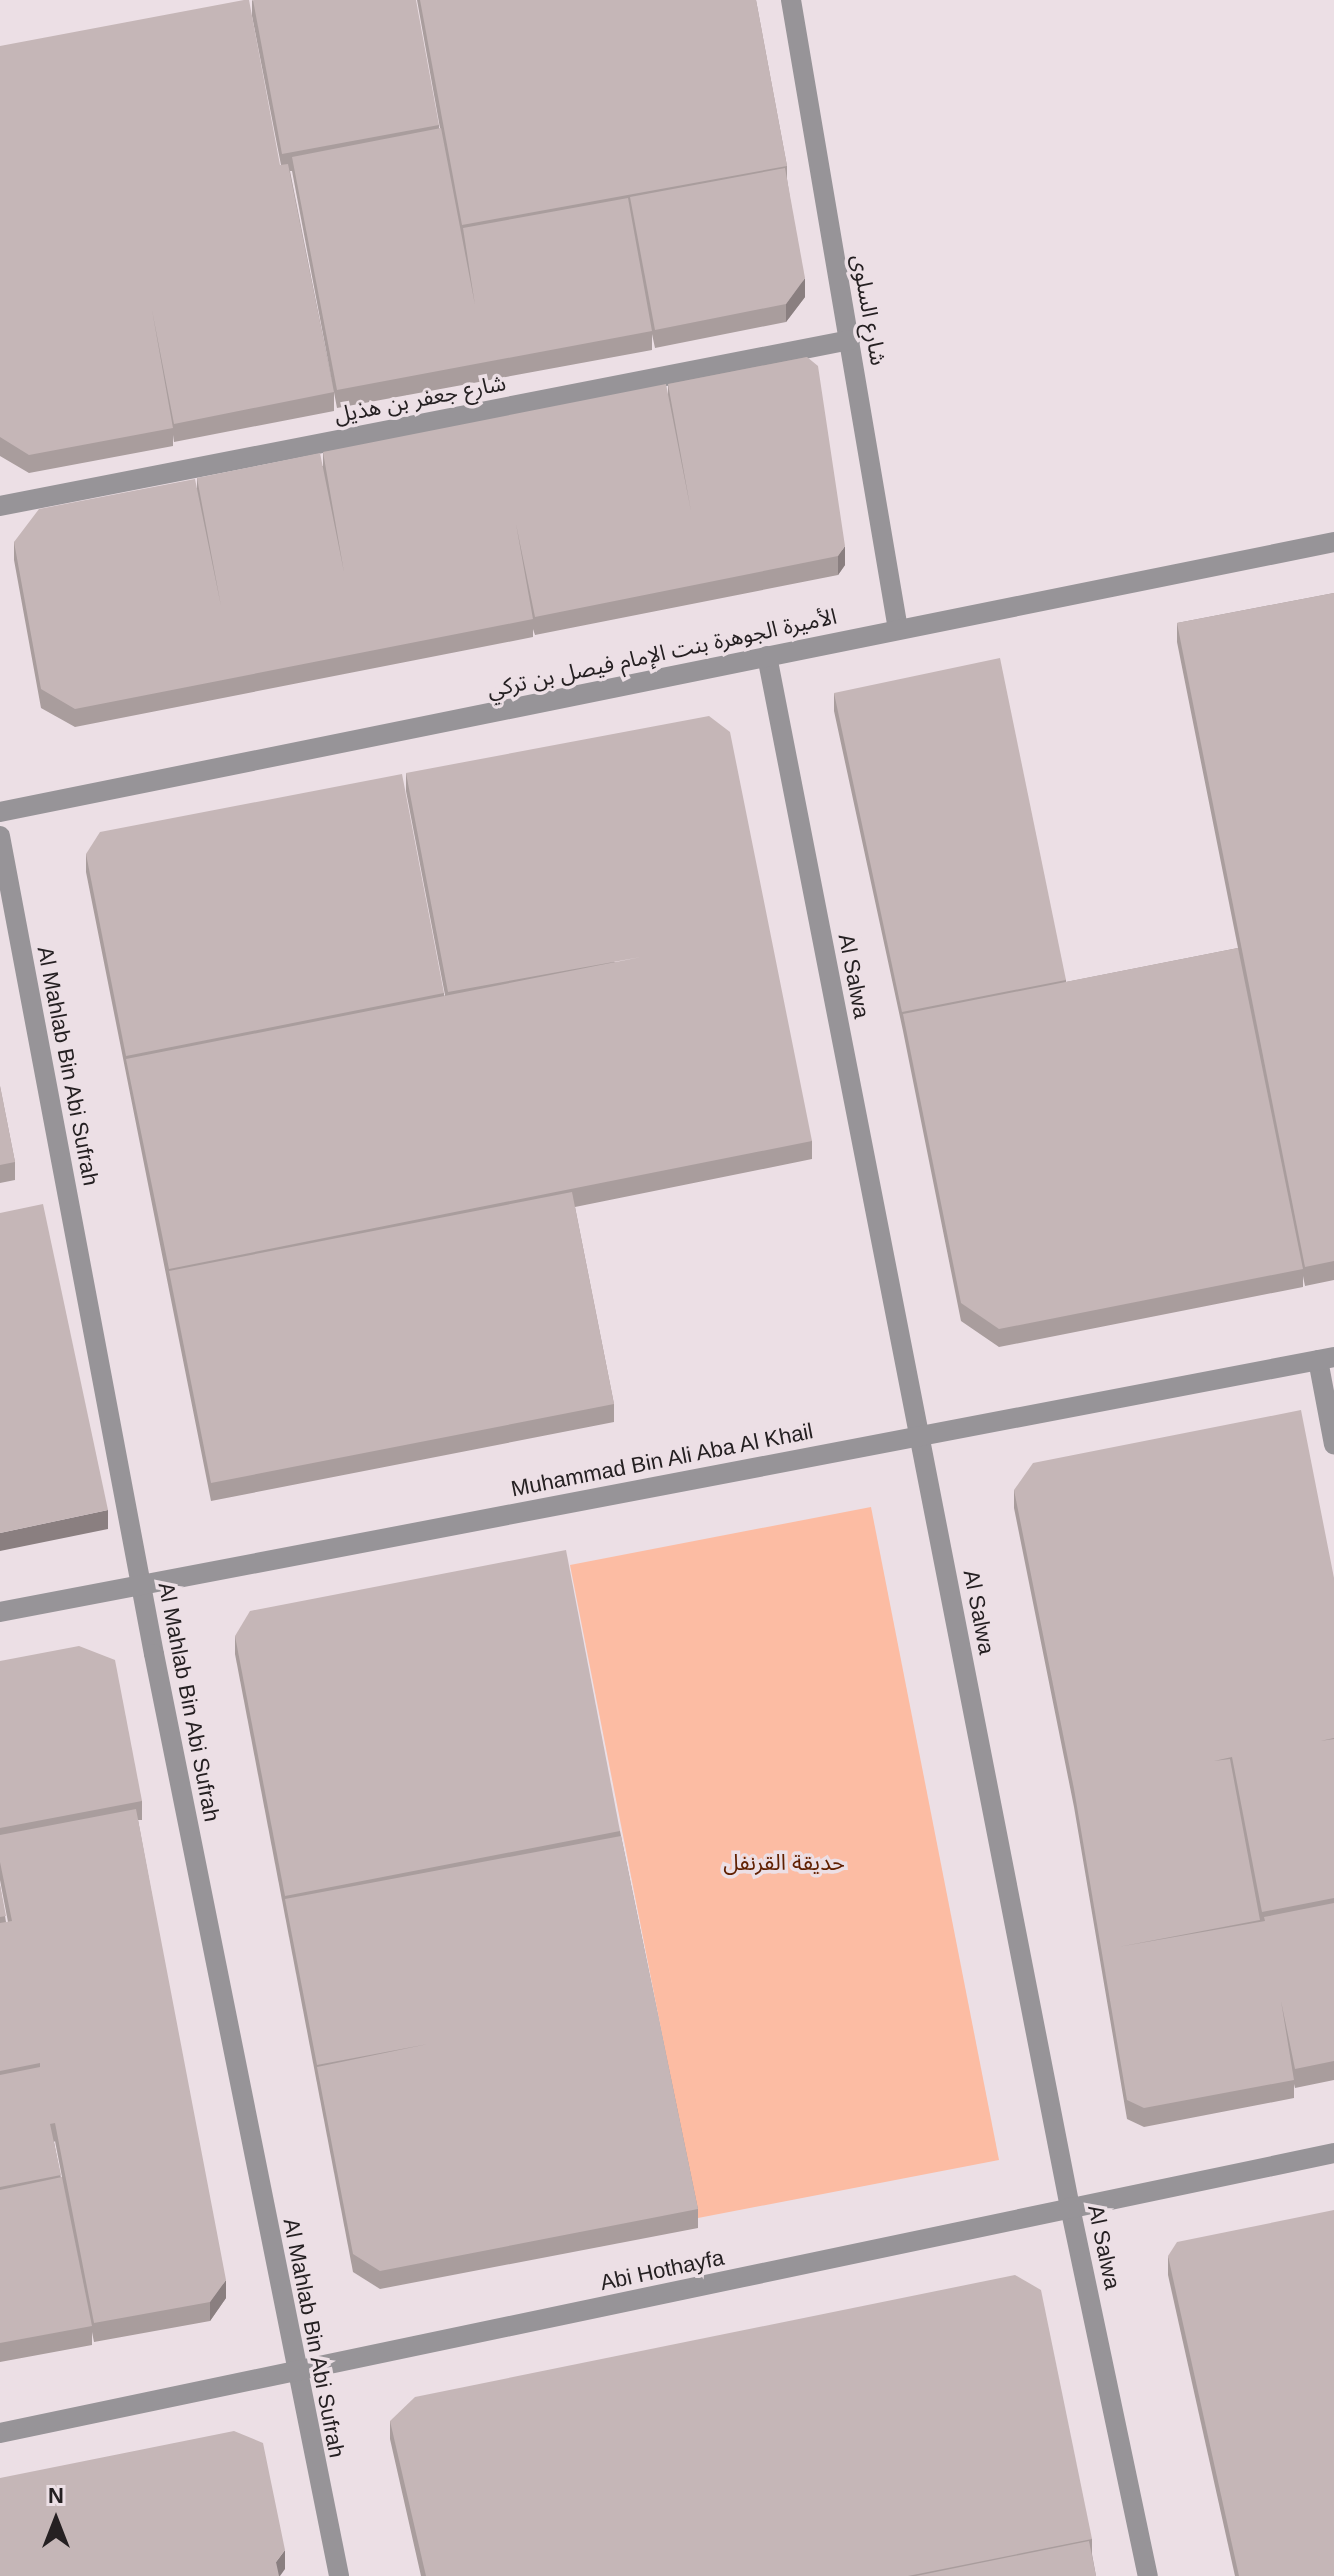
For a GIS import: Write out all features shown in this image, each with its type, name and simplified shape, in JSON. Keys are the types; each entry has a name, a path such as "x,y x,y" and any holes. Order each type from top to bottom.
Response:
{"street":[{"name":"شارع السلوى","path":"791,0 898,629"},
{"name":"شارع جعفر بن هذيل","path":"0,506 850,340"},
{"name":"الأميرة الجوهرة بنت الإمام فيصل بن تركي","path":"0,812 1334,542"},
{"name":"Al Salwa","path":"767,656 1070,2207 1148,2576"},
{"name":"Al Mahlab Bin Abi Sufrah","path":"0,836 141,1584 339,2576"},
{"name":"Muhammad Bin Ali Aba Al Khail","path":"0,1612 920,1434 1326,1359"},
{"path":"1326,1359 1334,1445"},
{"name":"Abi Hothayfa","path":"0,2433 1334,2153"}],"green space":[{"name":"حديقة القرنفل","path":"871,1507 999,2160 698,2218 570,1565"}],"building":[{"path":"249,0 280,165 288,164 334,392 174,424 152,310 173,428 29,455 0,437 0,46"},
{"path":"253,0 416,0 439,125 282,154"},
{"path":"420,0 756,0 787,166 462,225"},
{"path":"441,128 475,305 463,228 628,198 652,331 337,390 292,157"},
{"path":"785,168 805,278 786,304 655,330 630,197"},
{"path":"807,357 818,366 845,546 838,556 535,617 516,524 533,619 75,709 41,689 14,542 39,509 195,479 221,606 197,478 320,453 344,572 323,452 666,384 691,511 668,384"},
{"path":"1334,593 1334,1261 1305,1267 1177,623"},
{"path":"1000,658 1066,980 902,1012 834,693"},
{"path":"709,716 730,732 812,1141 169,1269 126,1059 641,957 448,992 406,773"},
{"path":"402,774 444,993 126,1056 86,854 100,832"},
{"path":"1238,948 1303,1269 999,1329 961,1303 903,1014"},
{"path":"0,1086 15,1162 0,1165"},
{"path":"572,1192 614,1404 211,1483 169,1271"},
{"path":"43,1204 108,1510 0,1533 0,1213"},
{"path":"1301,1410 1334,1578 1334,1738 1320,1741 1334,1739 1334,1898 1262,1912 1232,1757 1214,1761 1230,1759 1260,1920 1118,1947 1265,1921 1264,1917 1334,1903 1334,2061 1295,2069 1281,2001 1294,2080 1144,2108 1127,2100 1074,1789 1014,1490 1033,1463"},
{"path":"566,1550 620,1831 285,1896 235,1636 250,1611"},
{"path":"79,1646 115,1660 142,1801 0,1828 0,1661"},
{"path":"136,1809 226,2280 210,2302 94,2323 55,2123 50,2124 61,2175 0,2187 0,2075 40,2067 40,2063 0,2071 0,1923 12,1921 0,1862 0,1835"},
{"path":"621,1836 698,2209 380,2271 353,2254 317,2067 428,2044 317,2065 285,1899"},
{"path":"0,1885 6,1916 0,1917"},
{"path":"62,2177 92,2326 0,2343 0,2190"},
{"path":"1334,2210 1334,2576 1239,2576 1168,2256 1177,2242"},
{"path":"1015,2275 1041,2290 1092,2539 908,2576 426,2576 390,2421 415,2397"},
{"path":"234,2431 263,2443 285,2550 276,2562 279,2576 0,2576 0,2478"},
{"path":"1089,2541 1096,2576 916,2576"}]}
